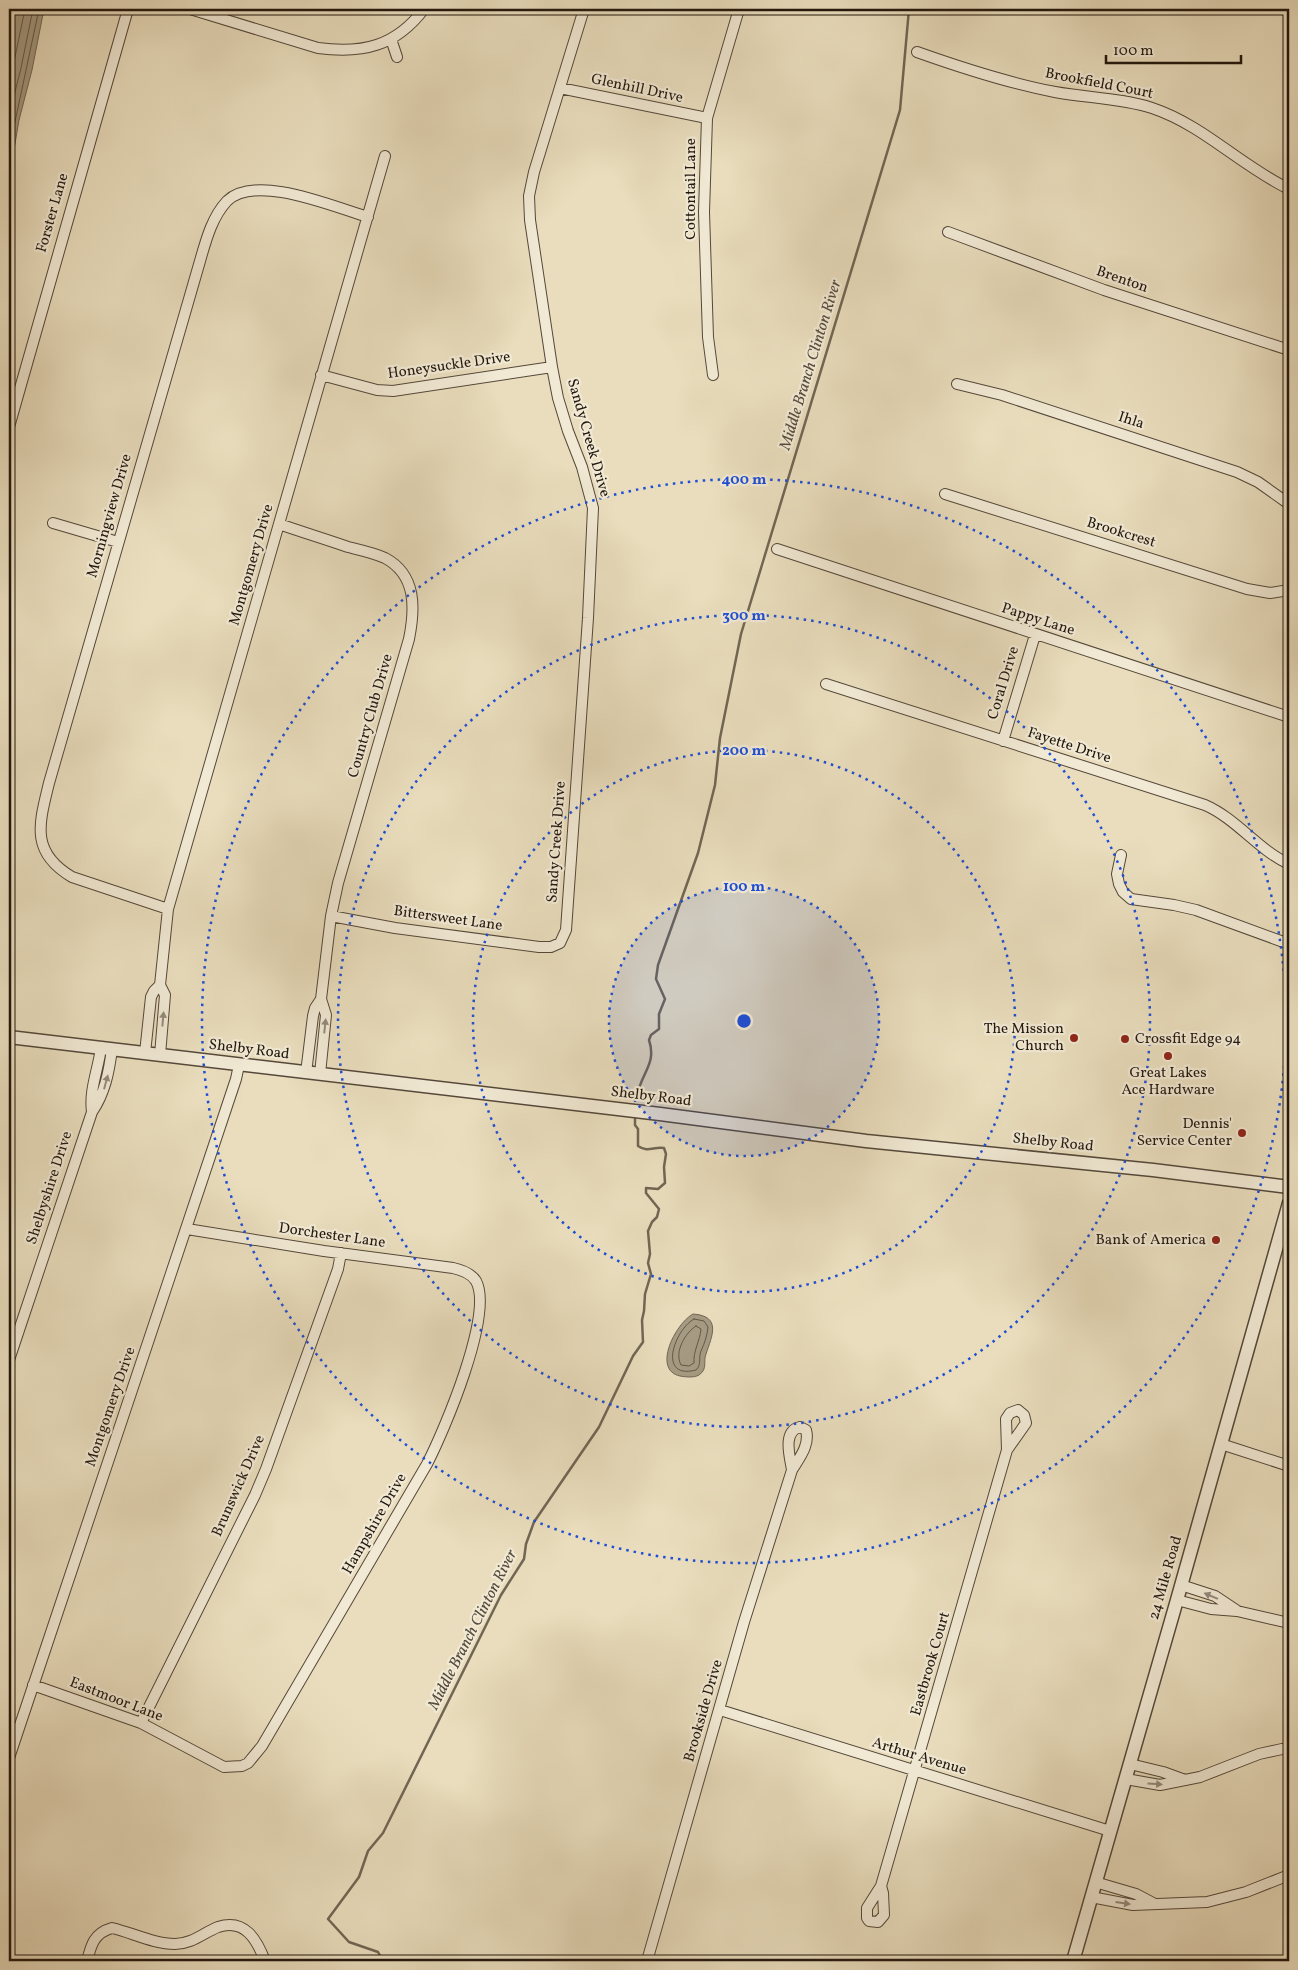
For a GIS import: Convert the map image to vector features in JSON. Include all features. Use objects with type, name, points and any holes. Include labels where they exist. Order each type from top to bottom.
[{"type":"street","name":"Forster Lane","points":[[9,427],[128,9]]},
{"type":"street","points":[[190,9],[318,48],[340,51],[381,44],[412,24],[424,9]]},
{"type":"street","name":"Sandy Creek Drive","points":[[560,943],[566,930],[567,919],[593,524],[590,492],[563,415],[552,367],[530,220],[529,196],[534,172],[584,9]]},
{"type":"street","name":"Cottontail Lane","points":[[713,375],[708,337],[704,212],[707,118],[739,9]]},
{"type":"street","points":[[391,39],[397,57]]},
{"type":"street","name":"Brookfield Court","points":[[917,52],[1008,81],[1056,92],[1120,100],[1154,109],[1184,121],[1245,164],[1289,189]]},
{"type":"street","name":"Glenhill Drive","points":[[560,88],[707,118]]},
{"type":"street","name":"Montgomery Drive","points":[[160,1055],[166,995],[160,985],[168,909],[384,156]]},
{"type":"street","name":"Morningview Drive","points":[[168,909],[72,877],[62,871],[48,858],[40,838],[42,810],[49,783],[118,542],[202,253],[214,221],[229,199],[246,190],[264,189],[295,195],[368,217]]},
{"type":"street","name":"Brenton","points":[[948,232],[1104,290],[1289,350]]},
{"type":"street","name":"Honeysuckle Drive","points":[[321,375],[377,390],[393,390],[552,367]]},
{"type":"street","name":"Ihla","points":[[957,384],[1002,395],[1237,472],[1258,482],[1289,504]]},
{"type":"street","name":"Brookcrest","points":[[945,494],[1247,589],[1270,593],[1289,590]]},
{"type":"street","points":[[53,523],[118,542]]},
{"type":"street","name":"Country Club Drive","points":[[279,524],[384,558],[393,564],[406,580],[411,590],[413,602],[409,640],[338,883],[331,916],[321,999],[326,1015],[320,1074]]},
{"type":"street","name":"Pappy Lane","points":[[777,549],[1289,717]]},
{"type":"street","name":"Coral Drive","points":[[1003,741],[1035,635]]},
{"type":"street","name":"Fayette Drive","points":[[826,684],[1205,805],[1224,814],[1265,851],[1289,864]]},
{"type":"street","points":[[1121,855],[1117,874],[1119,884],[1123,892],[1131,899],[1174,904],[1196,910],[1289,944]]},
{"type":"street","name":"Bittersweet Lane","points":[[331,916],[396,928],[539,947],[551,947],[560,943]]},
{"type":"street","name":"Montgomery Drive","points":[[145,1054],[152,997],[154,991],[160,985]]},
{"type":"street","name":"Country Club Drive","points":[[306,1073],[313,1016],[315,1008],[321,999]]},
{"type":"street","name":"Shelby Road","points":[[9,1037],[873,1141],[1153,1170],[1289,1187]]},
{"type":"street","name":"Shelbyshire Drive","points":[[9,1360],[92,1112],[90,1098],[98,1065],[106,1049]]},
{"type":"street","name":"Montgomery Drive","points":[[9,1758],[187,1229],[236,1079],[238,1065]]},
{"type":"street","name":"24 Mile Road","points":[[1073,1961],[1182,1586],[1289,1203]]},
{"type":"street","name":"Dorchester Lane","points":[[187,1229],[453,1268],[471,1276]]},
{"type":"street","name":"Brunswick Drive","points":[[141,1723],[258,1486],[281,1430],[335,1278],[341,1253]]},
{"type":"street","name":"Hampshire Drive","points":[[242,1766],[255,1757],[262,1746],[438,1443],[460,1387],[477,1325],[480,1305],[479,1291],[476,1282],[471,1276]]},
{"type":"street","points":[[1221,1444],[1289,1466]]},
{"type":"street","name":"Eastbrook Court","points":[[882,1886],[1007,1450]]},
{"type":"street","name":"Brookside Drive","points":[[647,1961],[744,1622],[792,1470]]},
{"type":"street","points":[[1182,1586],[1215,1596],[1237,1611]]},
{"type":"street","points":[[1177,1600],[1211,1610],[1237,1611],[1289,1623]]},
{"type":"street","name":"Eastmoor Lane","points":[[33,1685],[141,1723],[224,1767],[242,1766]]},
{"type":"street","name":"Arthur Avenue","points":[[720,1710],[1110,1831]]},
{"type":"street","points":[[1126,1779],[1160,1786],[1200,1777],[1259,1754],[1276,1750],[1289,1750]]},
{"type":"street","points":[[1130,1764],[1186,1780]]},
{"type":"street","points":[[1092,1897],[1133,1905],[1154,1903],[1190,1904],[1230,1897],[1289,1875]]},
{"type":"street","points":[[1096,1882],[1136,1894],[1154,1903]]},
{"type":"street","points":[[87,1961],[97,1935],[112,1928],[159,1943],[183,1944],[218,1928],[227,1926],[240,1927],[254,1937],[265,1961]]},
{"type":"water","points":[[9,9],[44,9],[32,70],[19,120],[9,179]]},
{"type":"water","points":[[693,1314],[708,1319],[711,1323],[713,1328],[711,1340],[702,1373],[695,1377],[680,1376],[672,1372],[668,1365],[669,1346],[679,1327]]},
{"type":"waterway","name":"Middle Branch Clinton River","points":[[637,1096],[650,1062],[651,1048],[649,1040],[651,1035],[659,1029],[659,1014],[665,999],[656,979],[658,965],[698,853],[715,785],[720,738],[741,634],[900,110],[909,9]]},
{"type":"waterway","name":"Middle Branch Clinton River","points":[[383,1961],[378,1952],[349,1942],[328,1919],[359,1877],[368,1851],[383,1833],[501,1595],[524,1559],[526,1544],[534,1522],[599,1427],[633,1356],[643,1342],[642,1320],[645,1294],[651,1274],[648,1263],[650,1254],[648,1231],[652,1222],[657,1217],[659,1209],[646,1193],[646,1188],[658,1189],[665,1183],[664,1167],[666,1154],[664,1148],[645,1149],[638,1146],[638,1129],[635,1125],[635,1119]]},
{"type":"place","name":"The Mission Church","points":[[1074,1038]]},
{"type":"place","name":"Crossfit Edge 94","points":[[1125,1039]]},
{"type":"place","name":"Great Lakes Ace Hardware","points":[[1168,1056]]},
{"type":"place","name":"Dennis' Service Center","points":[[1242,1133]]},
{"type":"place","name":"Bank of America","points":[[1216,1240]]}]
